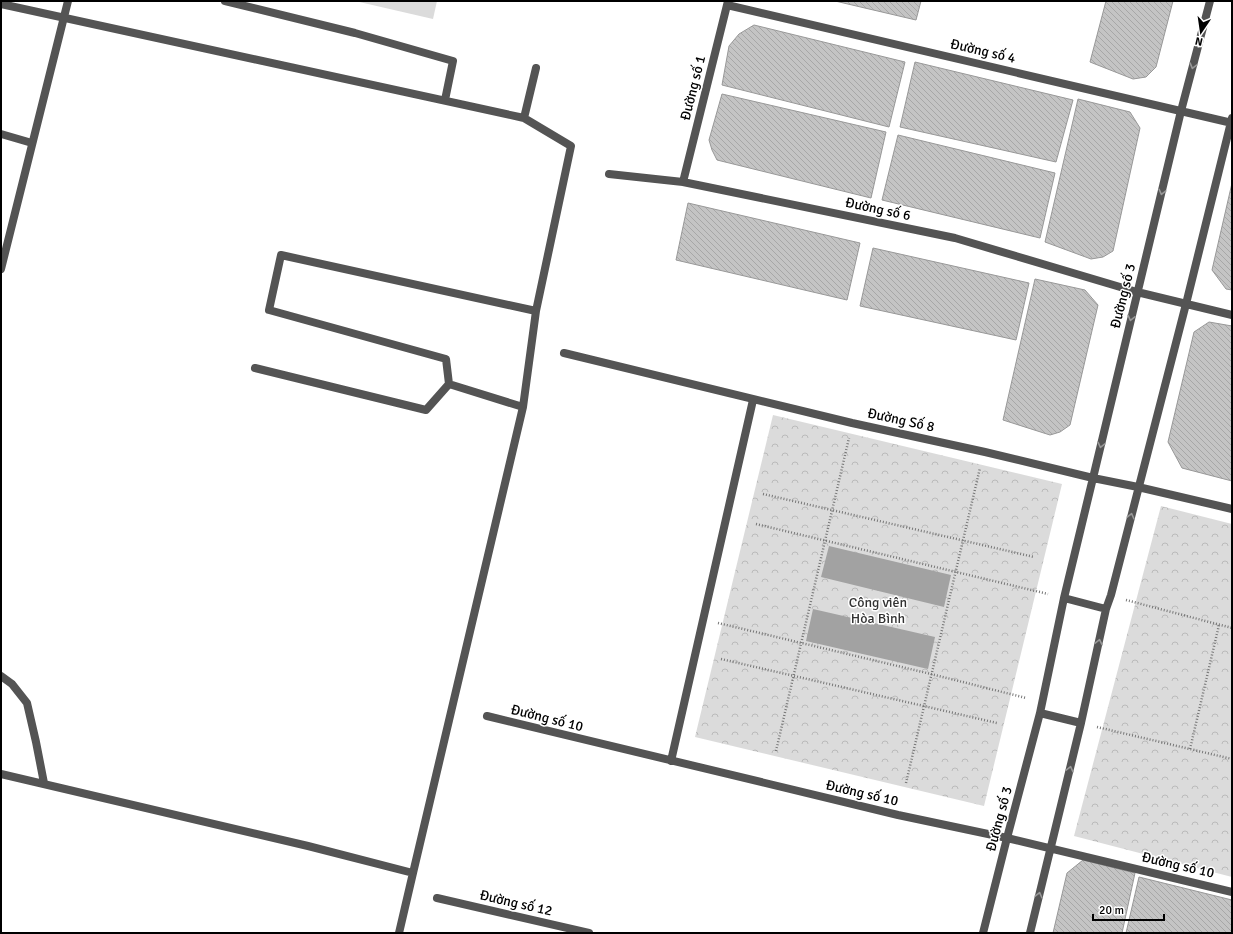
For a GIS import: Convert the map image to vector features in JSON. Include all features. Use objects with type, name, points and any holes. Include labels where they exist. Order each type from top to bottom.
[{"type":"street","points":[[1,269],[68,1]]},
{"type":"street","points":[[225,1],[355,33],[453,61],[445,100]]},
{"type":"street","name":"Đường số 3","points":[[983,933],[1040,713],[1064,598],[1137,292],[1210,1]]},
{"type":"street","name":"Đường số 4","points":[[728,3],[1182,111],[1232,121]]},
{"type":"street","name":"Đường số 1","points":[[683,182],[728,3]]},
{"type":"street","points":[[1,4],[524,118],[571,146],[536,312],[523,407],[399,933]]},
{"type":"street","points":[[524,118],[536,68]]},
{"type":"street","points":[[1030,933],[1081,724],[1106,609],[1111,595],[1232,121]]},
{"type":"street","points":[[1,134],[32,143]]},
{"type":"street","name":"Đường số 6","points":[[609,174],[683,182],[955,238],[1137,292]]},
{"type":"street","points":[[255,368],[426,410],[449,384],[446,359],[269,310],[281,255],[536,312]]},
{"type":"street","points":[[1137,292],[1232,315]]},
{"type":"street","name":"Đường Số 8","points":[[564,353],[753,400],[1232,509]]},
{"type":"street","points":[[449,384],[523,407]]},
{"type":"street","points":[[671,761],[753,400]]},
{"type":"street","points":[[1064,598],[1106,609]]},
{"type":"street","points":[[1,676],[12,684],[27,702],[44,783]]},
{"type":"street","points":[[1040,713],[1081,724]]},
{"type":"street","name":"Đường số 10","points":[[486,716],[898,815],[1051,848],[1232,892]]},
{"type":"street","points":[[1,774],[300,844],[413,873]]},
{"type":"street","name":"Đường số 12","points":[[437,898],[589,933]]},
{"type":"path","points":[[776,751],[849,436]]},
{"type":"path","points":[[906,783],[980,467]]},
{"type":"path","points":[[763,494],[1034,557]]},
{"type":"path","points":[[756,524],[1064,598]]},
{"type":"path","points":[[1111,595],[1232,628]]},
{"type":"path","points":[[703,619],[1042,702]]},
{"type":"path","points":[[1190,749],[1219,624]]},
{"type":"path","points":[[721,658],[997,723]]},
{"type":"path","points":[[1081,724],[1232,759]]},
{"type":"green space","points":[[355,1],[437,1],[433,19]]},
{"type":"green space","name":"Công viên Hòa Bình","points":[[773,415],[1062,484],[984,806],[695,737]]},
{"type":"green space","points":[[1161,506],[1232,524],[1232,877],[1074,836]]},
{"type":"shaded area","points":[[829,546],[951,575],[944,607],[821,577]]},
{"type":"shaded area","points":[[813,609],[935,637],[928,669],[806,641]]},
{"type":"building","points":[[835,1],[921,1],[916,20]]},
{"type":"building","points":[[1106,1],[1173,1],[1156,67],[1146,77],[1133,79],[1090,62]]},
{"type":"building","points":[[754,25],[905,62],[889,127],[722,85],[729,46],[739,34]]},
{"type":"building","points":[[915,62],[1073,100],[1056,162],[900,127]]},
{"type":"building","points":[[722,94],[886,132],[871,198],[717,160],[709,140]]},
{"type":"building","points":[[1078,99],[1130,112],[1140,128],[1113,251],[1103,257],[1091,259],[1045,242]]},
{"type":"building","points":[[898,135],[1055,173],[1040,238],[882,200]]},
{"type":"building","points":[[1232,183],[1232,290],[1226,289],[1212,270]]},
{"type":"building","points":[[688,203],[860,243],[847,300],[676,260]]},
{"type":"building","points":[[873,248],[1029,283],[1016,340],[860,306]]},
{"type":"building","points":[[1035,279],[1085,290],[1098,305],[1070,425],[1060,432],[1050,435],[1003,420]]},
{"type":"building","points":[[1209,322],[1232,326],[1232,481],[1182,468],[1168,442],[1194,332]]},
{"type":"building","points":[[1083,860],[1135,873],[1122,933],[1053,933],[1067,873]]},
{"type":"building","points":[[1139,877],[1232,900],[1232,933],[1126,933]]}]
